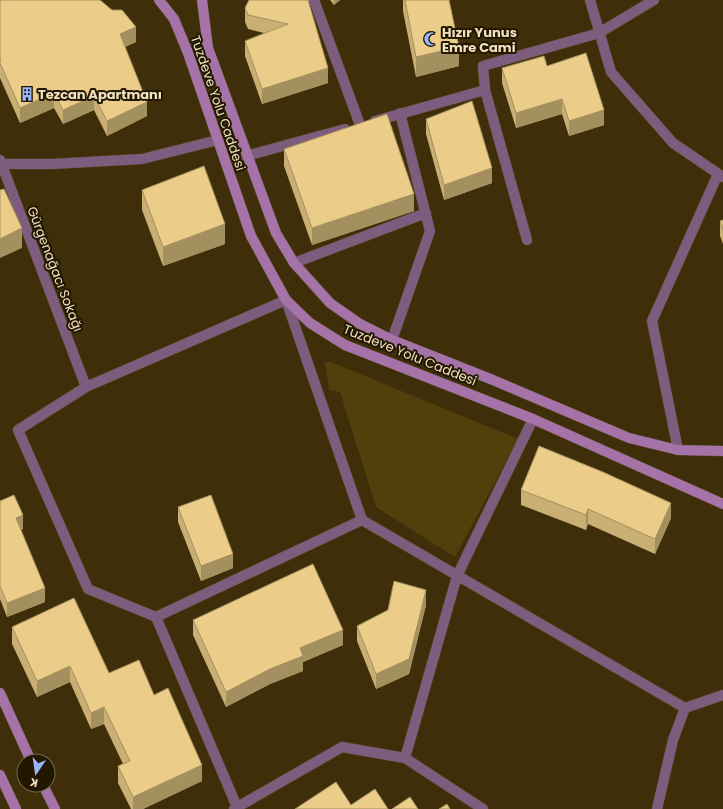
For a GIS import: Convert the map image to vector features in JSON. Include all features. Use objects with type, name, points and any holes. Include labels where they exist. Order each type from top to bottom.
[{"type":"main road","name":"Tuzdeve Yolu Caddesi","points":[[159,0],[174,19],[188,53],[251,236],[286,300],[310,323],[345,345],[533,419],[723,504]]},
{"type":"main road","name":"Tuzdeve Yolu Caddesi","points":[[202,0],[208,48],[246,156],[276,233],[294,263],[330,303],[360,324],[392,340],[494,380],[629,438],[678,450],[723,451]]},
{"type":"main road","points":[[0,693],[27,753]]},
{"type":"main road","points":[[0,775],[16,809]]},
{"type":"main road","points":[[46,793],[55,809]]},
{"type":"street","points":[[314,0],[360,125]]},
{"type":"street","points":[[590,0],[611,72],[673,143],[720,175],[652,321],[678,450]]},
{"type":"street","points":[[527,240],[485,90],[483,66],[600,33],[654,0]]},
{"type":"street","points":[[246,156],[485,90]]},
{"type":"street","points":[[392,340],[430,231],[400,113]]},
{"type":"street","points":[[1,162],[52,164],[142,158],[218,140]]},
{"type":"street","name":"Gürgenağacı Sokağı","points":[[1,162],[86,387]]},
{"type":"street","points":[[294,263],[426,213]]},
{"type":"street","points":[[483,809],[405,758],[342,747],[235,808],[156,618],[88,589],[18,430],[86,387],[286,300],[362,520],[686,708]]},
{"type":"street","points":[[405,758],[458,576],[533,419]]},
{"type":"street","points":[[156,618],[362,520]]},
{"type":"street","points":[[657,809],[673,740],[686,708],[723,695]]},
{"type":"shaded area","points":[[325,362],[331,362],[518,439],[455,557],[376,507],[340,392],[329,390]]},
{"type":"building","points":[[0,0],[100,0],[112,10],[122,10],[136,27],[120,34],[147,102],[107,121],[94,96],[63,110],[54,93],[20,108],[0,63]]},
{"type":"building","points":[[249,0],[308,0],[328,68],[262,89],[245,41],[288,24],[248,15],[245,8]]},
{"type":"building","name":"Hızır Yunus Emre Cami","points":[[405,0],[449,0],[459,47],[416,57]]},
{"type":"building","points":[[586,53],[604,110],[569,121],[562,99],[516,113],[502,68],[544,56],[547,66]]},
{"type":"building","points":[[472,101],[492,168],[444,185],[426,119]]},
{"type":"building","points":[[387,114],[414,194],[312,228],[284,149]]},
{"type":"building","points":[[204,166],[225,224],[163,247],[142,190]]},
{"type":"building","points":[[4,189],[22,228],[0,239],[0,190]]},
{"type":"building","points":[[723,220],[723,230],[720,221]]},
{"type":"building","points":[[539,446],[603,472],[671,503],[655,539],[588,509],[586,515],[521,490]]},
{"type":"building","points":[[14,495],[23,515],[16,518],[45,588],[7,603],[0,586],[0,501]]},
{"type":"building","points":[[211,495],[233,554],[201,566],[178,507]]},
{"type":"building","points":[[313,564],[343,630],[300,648],[303,656],[270,669],[226,692],[193,620]]},
{"type":"building","points":[[394,581],[426,590],[409,659],[376,674],[357,626],[388,610]]},
{"type":"building","points":[[74,598],[109,673],[139,660],[154,695],[168,688],[202,765],[133,797],[118,766],[130,761],[104,707],[91,713],[70,666],[37,681],[12,627]]},
{"type":"building","points":[[336,782],[351,805],[375,789],[388,809],[295,809]]},
{"type":"building","points":[[410,797],[418,809],[392,809]]},
{"type":"building","points":[[447,804],[450,809],[439,809]]},
{"type":"place","name":"Hızır Yunus Emre Cami","points":[[431,39]]},
{"type":"place","name":"Tezcan Apartmanı","points":[[27,94]]}]
